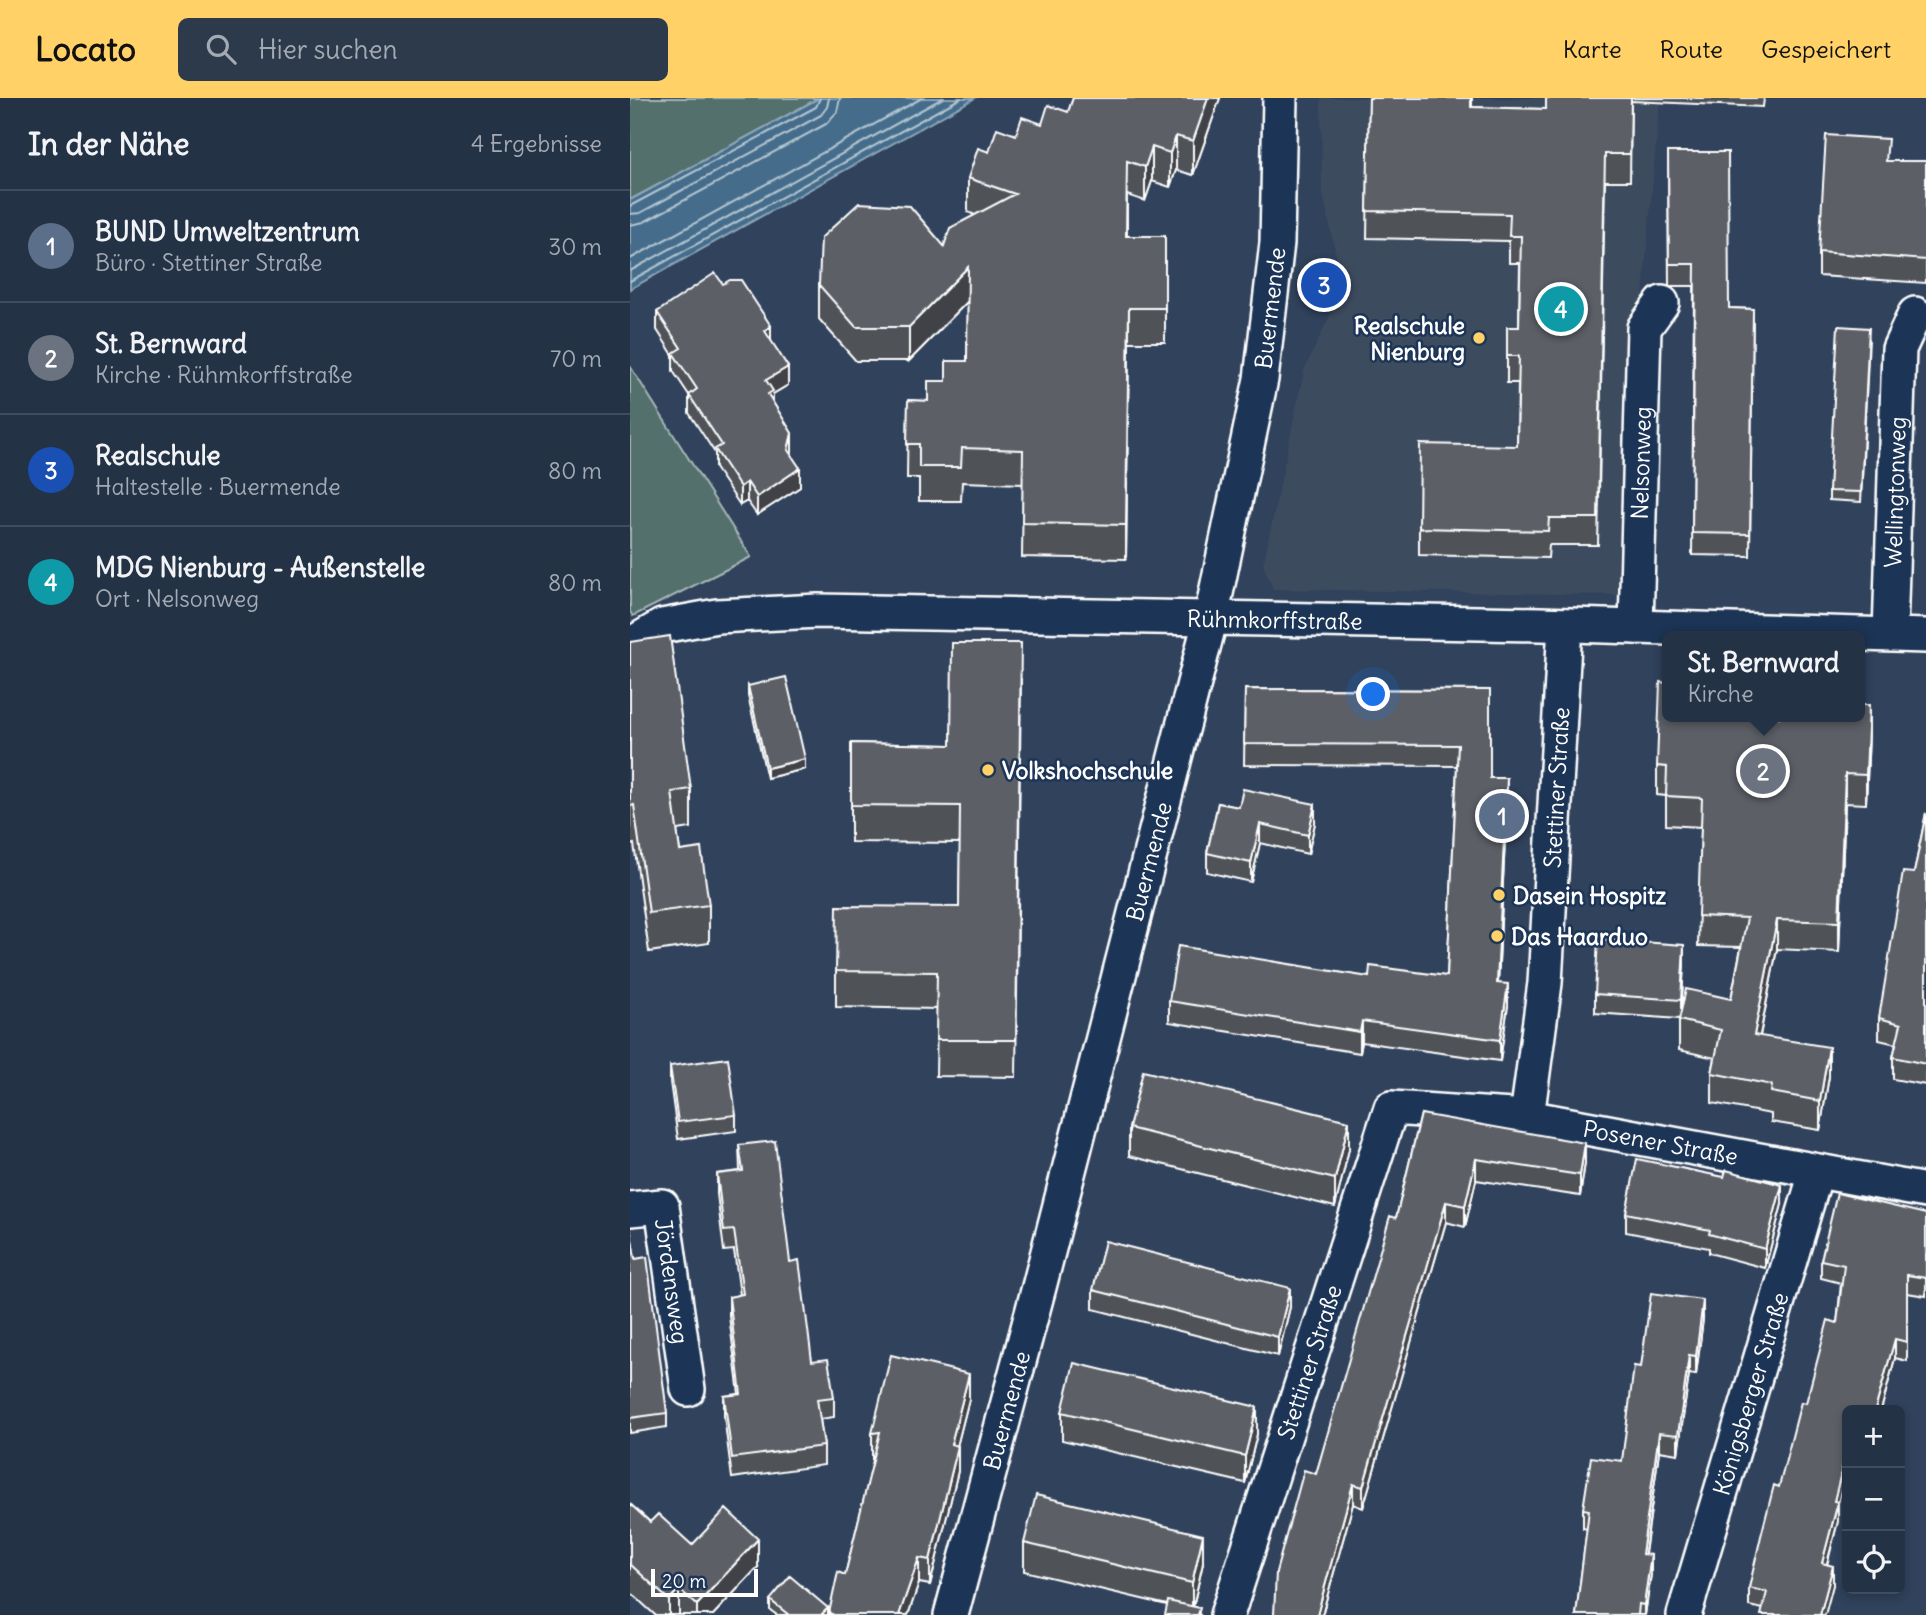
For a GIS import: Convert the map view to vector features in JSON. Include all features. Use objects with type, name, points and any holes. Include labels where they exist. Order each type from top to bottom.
[{"type":"street","name":"Buermende","points":[[951,1615],[1042,1275],[1211,617],[1261,379],[1277,243],[1280,98]]},
{"type":"street","name":"Nelsonweg","points":[[1636,627],[1644,328],[1662,303]]},
{"type":"street","name":"Wellingtonweg","points":[[1890,634],[1899,349],[1915,314]]},
{"type":"street","name":"Rühmkorffstraße","points":[[630,645],[662,626],[717,615],[828,611],[1781,631]]},
{"type":"street","name":"Stettiner Straße","points":[[1527,1117],[1545,983],[1564,625]]},
{"type":"street","name":"Rühmkorffstraße","points":[[1865,633],[1926,636]]},
{"type":"street","name":"Stettiner Straße","points":[[1227,1615],[1391,1108]]},
{"type":"street","name":"Posener Straße","points":[[1391,1108],[1527,1117],[1816,1173],[1926,1191]]},
{"type":"street","name":"Königsberger Straße","points":[[1684,1615],[1816,1173]]},
{"type":"street","name":"Jördensweg","points":[[630,1209],[662,1206],[688,1389]]},
{"type":"shaded area","name":"Realschule Nienburg","points":[[1321,98],[1660,98],[1617,595],[1273,589],[1263,565],[1304,370],[1334,307],[1339,269],[1322,190]]},
{"type":"green space","points":[[630,98],[819,98],[630,200]]},
{"type":"green space","points":[[630,366],[751,557],[633,616],[630,612]]},
{"type":"water","points":[[819,98],[975,98],[630,289],[630,200]]},
{"type":"building","points":[[1073,98],[1208,98],[1193,141],[1176,136],[1170,153],[1152,147],[1145,167],[1127,161],[1126,236],[1165,236],[1165,308],[1129,308],[1126,525],[1022,523],[1023,450],[962,448],[961,467],[919,467],[919,444],[907,444],[908,400],[928,401],[928,381],[946,381],[946,361],[967,361],[968,267],[909,327],[856,327],[819,285],[821,238],[859,203],[910,206],[944,246],[950,228],[1015,194],[968,178],[978,148],[989,152],[997,128],[1016,135],[1022,117],[1042,124],[1048,105],[1068,112]]},
{"type":"building","points":[[1369,98],[1471,98],[1471,107],[1546,109],[1546,98],[1631,98],[1630,154],[1605,154],[1598,518],[1549,518],[1548,531],[1419,528],[1420,444],[1517,446],[1519,356],[1507,356],[1507,327],[1519,327],[1521,236],[1509,236],[1510,214],[1367,211]]},
{"type":"building","points":[[1826,135],[1888,139],[1886,161],[1926,161],[1926,260],[1819,252]]},
{"type":"building","points":[[1668,152],[1728,152],[1729,308],[1753,309],[1750,534],[1692,533],[1695,264],[1669,264]]},
{"type":"building","points":[[715,273],[723,284],[730,280],[741,280],[771,326],[765,331],[788,367],[766,380],[773,391],[768,394],[792,433],[788,450],[800,468],[757,497],[747,482],[740,487],[715,449],[722,445],[689,395],[697,389],[673,353],[681,348],[657,312]]},
{"type":"building","points":[[1838,326],[1869,328],[1861,492],[1829,491]]},
{"type":"building","points":[[670,636],[691,789],[672,792],[680,851],[701,848],[709,905],[649,913],[634,805],[630,806],[630,642]]},
{"type":"building","points":[[952,643],[1021,643],[1016,1040],[936,1040],[937,972],[836,971],[837,906],[959,907],[960,806],[851,805],[851,743],[951,745]]},
{"type":"building","points":[[786,677],[805,759],[767,768],[748,686]]},
{"type":"building","points":[[1660,682],[1662,722],[1865,722],[1865,705],[1869,705],[1866,775],[1845,774],[1839,922],[1777,920],[1754,1035],[1829,1047],[1820,1101],[1771,1092],[1772,1085],[1712,1073],[1721,1030],[1679,1020],[1686,989],[1731,999],[1747,918],[1698,916],[1702,798],[1666,796],[1667,767],[1657,766]]},
{"type":"building","points":[[1245,689],[1490,690],[1490,778],[1507,778],[1497,983],[1508,984],[1500,1040],[1362,1021],[1360,1032],[1169,1001],[1178,946],[1369,977],[1370,966],[1447,976],[1458,745],[1244,744]]},
{"type":"building","points":[[1243,789],[1315,804],[1308,835],[1260,824],[1251,863],[1207,853],[1218,803],[1239,807]]},
{"type":"building","points":[[1926,813],[1926,1064],[1893,1057],[1901,1024],[1879,1018],[1903,872],[1914,873]]},
{"type":"building","points":[[1598,939],[1684,945],[1681,1000],[1595,994]]},
{"type":"building","points":[[728,1058],[736,1115],[678,1122],[670,1066]]},
{"type":"building","points":[[1143,1071],[1349,1121],[1335,1179],[1129,1128]]},
{"type":"building","points":[[1421,1114],[1585,1143],[1580,1175],[1476,1159],[1465,1206],[1446,1202],[1363,1487],[1353,1484],[1317,1615],[1274,1615],[1276,1572],[1304,1470],[1316,1474],[1390,1216],[1396,1218]]},
{"type":"building","points":[[775,1141],[790,1262],[799,1260],[812,1361],[828,1359],[834,1397],[817,1399],[824,1446],[732,1458],[724,1396],[741,1394],[729,1297],[743,1294],[734,1230],[724,1231],[717,1174],[743,1171],[739,1145]]},
{"type":"building","points":[[1637,1159],[1724,1177],[1726,1170],[1782,1185],[1765,1249],[1709,1234],[1710,1230],[1626,1213]]},
{"type":"building","points":[[1837,1193],[1926,1214],[1926,1278],[1907,1275],[1907,1342],[1895,1339],[1876,1405],[1842,1405],[1842,1468],[1834,1501],[1838,1502],[1822,1563],[1833,1566],[1820,1615],[1761,1615],[1767,1592],[1749,1588],[1774,1485],[1779,1487],[1801,1402],[1806,1403],[1828,1320],[1837,1323],[1844,1265],[1821,1260]]},
{"type":"building","points":[[630,1227],[635,1259],[647,1257],[667,1413],[630,1418]]},
{"type":"building","points":[[1105,1241],[1290,1288],[1278,1337],[1093,1290]]},
{"type":"building","points":[[1651,1293],[1703,1300],[1696,1356],[1689,1355],[1678,1435],[1659,1433],[1642,1554],[1651,1555],[1644,1605],[1639,1604],[1638,1615],[1576,1615],[1589,1510],[1583,1509],[1591,1457],[1622,1461],[1634,1366],[1641,1367]]},
{"type":"building","points":[[891,1355],[969,1374],[951,1444],[958,1446],[930,1560],[919,1558],[899,1615],[834,1615],[829,1613],[838,1572],[845,1575],[880,1432],[872,1433]]},
{"type":"building","points":[[1074,1363],[1257,1407],[1245,1456],[1062,1412]]},
{"type":"building","points":[[1036,1495],[1203,1535],[1192,1583],[1024,1543]]},
{"type":"building","points":[[630,1504],[650,1522],[658,1514],[692,1545],[726,1509],[758,1539],[697,1605],[679,1589],[669,1600],[630,1564]]},
{"type":"building","points":[[790,1576],[828,1608],[821,1615],[789,1615],[770,1600]]},
{"type":"building","points":[[1168,1601],[1200,1608],[1198,1615],[1165,1615]]},
{"type":"place","name":"Realschule","points":[[1324,285]]},
{"type":"place","name":"MDG Nienburg - Außenstelle","points":[[1561,309]]},
{"type":"place","name":"Realschule Nienburg","points":[[1479,338]]},
{"type":"place","name":"Volkshochschule","points":[[988,770]]},
{"type":"place","name":"St. Bernward","points":[[1763,771]]},
{"type":"place","name":"BUND Umweltzentrum","points":[[1502,816]]},
{"type":"place","name":"Dasein Hospitz","points":[[1499,895]]},
{"type":"place","name":"Das Haarduo","points":[[1497,936]]}]
